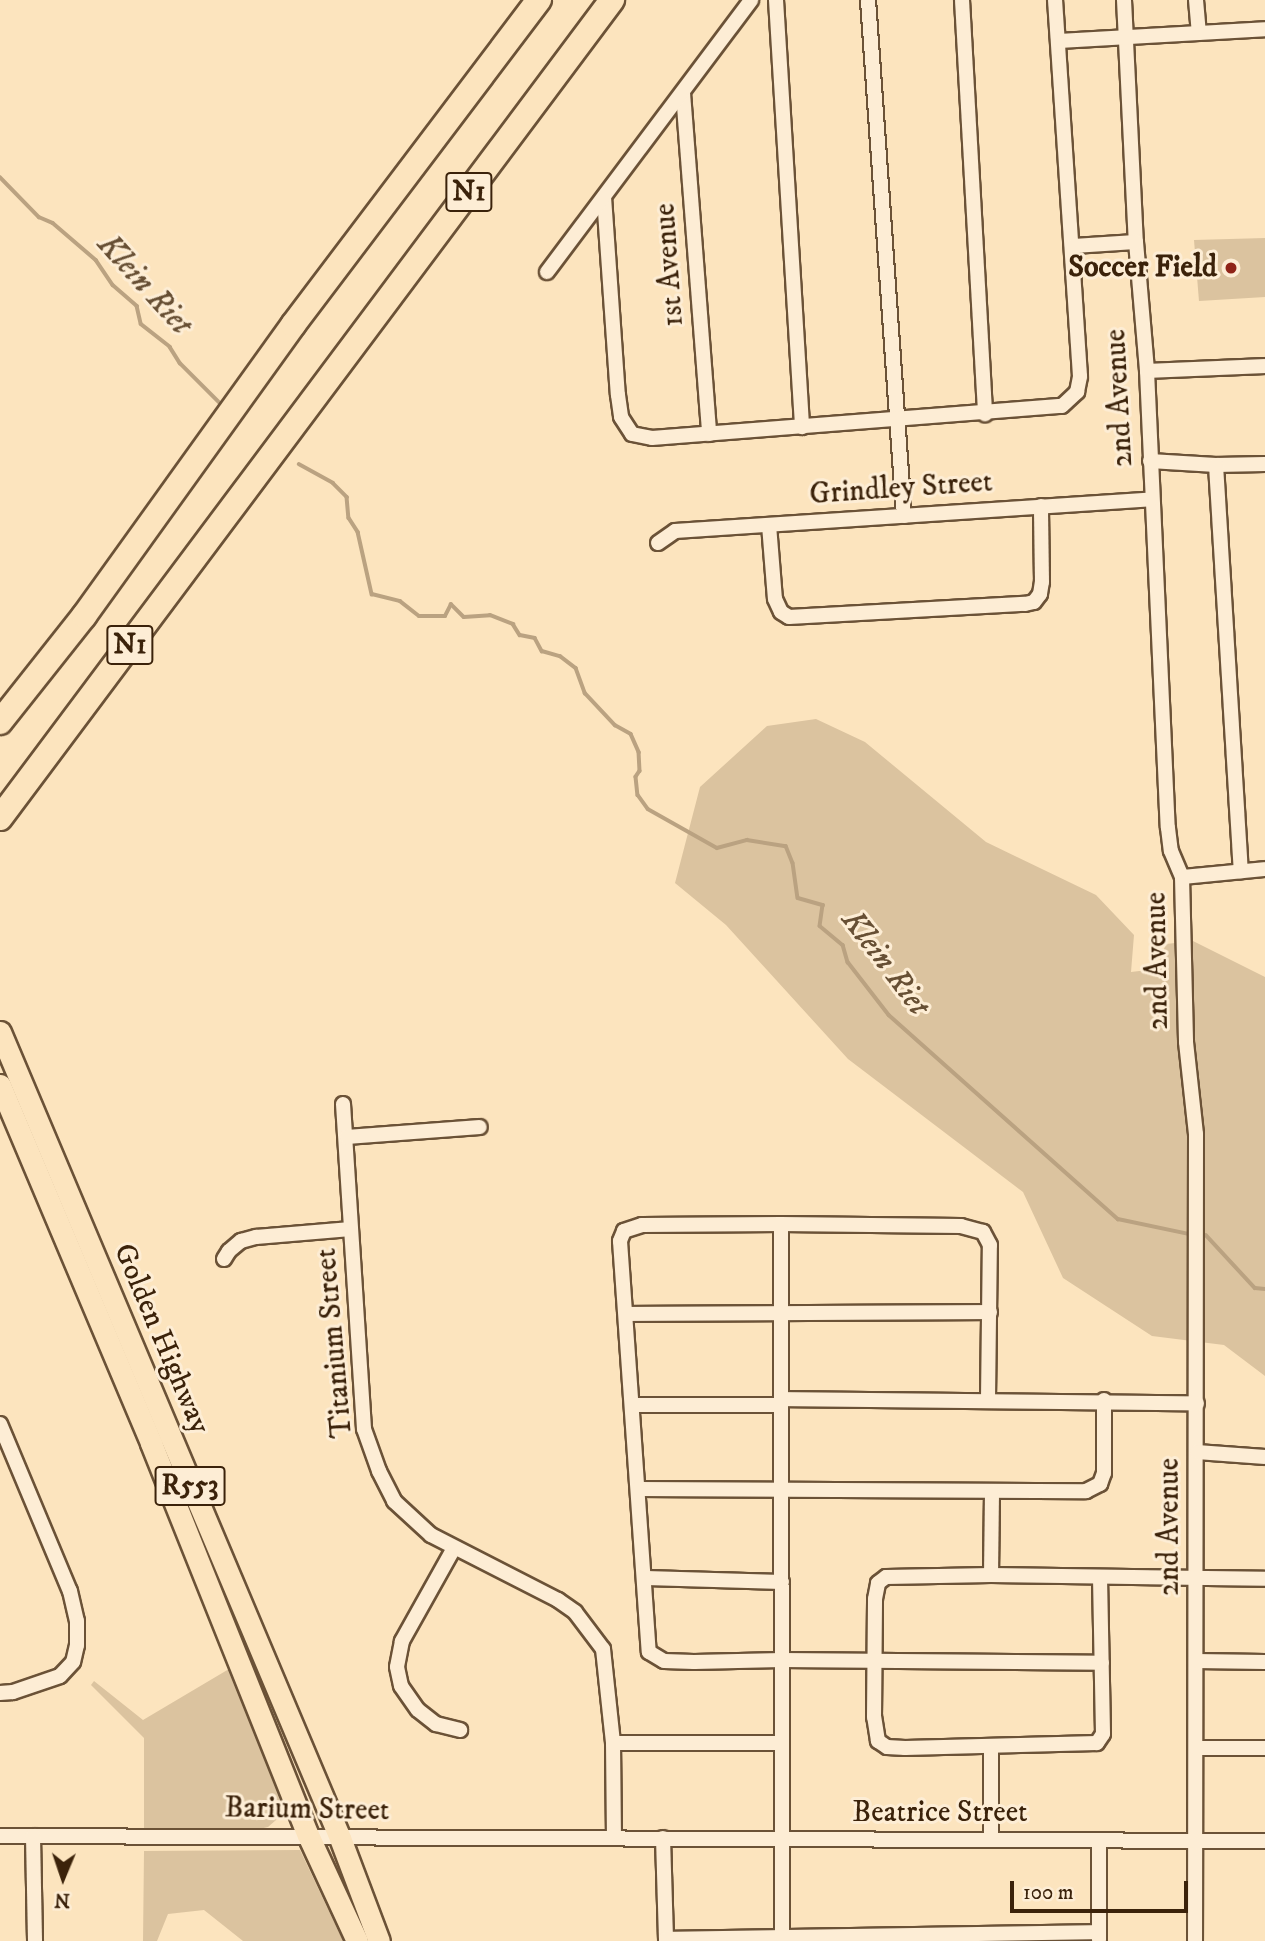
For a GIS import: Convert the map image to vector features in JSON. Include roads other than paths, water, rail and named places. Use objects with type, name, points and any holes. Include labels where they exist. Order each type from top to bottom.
[{"type":"highway","name":"N1","points":[[0,722],[83,616],[293,325],[538,0]]},
{"type":"highway","name":"N1","points":[[0,818],[612,0]]},
{"type":"main road","name":"Golden Highway","points":[[0,1032],[340,1838],[379,1941]]},
{"type":"main road","name":"Golden Highway","points":[[0,1085],[151,1443],[308,1835],[357,1941]]},
{"type":"street","points":[[547,272],[751,0]]},
{"type":"street","points":[[776,0],[802,427]]},
{"type":"street","points":[[868,0],[904,516]]},
{"type":"street","points":[[962,0],[985,414]]},
{"type":"street","points":[[604,197],[621,417],[626,428],[639,437],[985,414],[1062,406],[1077,392],[1080,376],[1055,0]]},
{"type":"street","name":"2nd Avenue","points":[[1124,0],[1129,37],[1136,242],[1147,371],[1168,828],[1171,851],[1182,877],[1186,1042],[1196,1134],[1195,1941]]},
{"type":"street","points":[[1196,0],[1199,33]]},
{"type":"street","points":[[1059,41],[1265,29]]},
{"type":"street","name":"1st Avenue","points":[[683,93],[709,434]]},
{"type":"street","points":[[1073,246],[1136,242]]},
{"type":"street","points":[[1147,371],[1265,366]]},
{"type":"street","points":[[1150,461],[1216,465],[1265,464]]},
{"type":"street","points":[[1216,465],[1241,871]]},
{"type":"street","name":"Grindley Street","points":[[658,543],[675,531],[1152,499]]},
{"type":"street","points":[[769,525],[775,599],[780,612],[798,617],[1034,602],[1041,594],[1042,582],[1041,506]]},
{"type":"street","points":[[1182,877],[1265,869]]},
{"type":"street","name":"Titanium Street","points":[[343,1104],[364,1429],[379,1471],[394,1501],[431,1535],[558,1600],[575,1612],[590,1628],[603,1649],[613,1743],[614,1838]]},
{"type":"street","points":[[347,1137],[480,1127]]},
{"type":"street","points":[[781,1224],[782,1938]]},
{"type":"street","points":[[988,1399],[990,1245],[983,1232],[974,1228],[781,1224],[629,1227],[620,1241],[646,1578],[647,1646],[653,1657],[664,1661],[683,1662],[782,1660],[1102,1663]]},
{"type":"street","points":[[224,1259],[241,1241],[256,1237],[351,1229]]},
{"type":"street","points":[[627,1314],[990,1312]]},
{"type":"street","points":[[634,1405],[988,1399],[1197,1403]]},
{"type":"street","points":[[638,1489],[781,1492],[1086,1491],[1100,1485],[1105,1460],[1104,1400]]},
{"type":"street","points":[[0,1424],[70,1591],[77,1621],[77,1645],[73,1662],[60,1676],[0,1693]]},
{"type":"street","points":[[1196,1452],[1265,1457]]},
{"type":"street","points":[[991,1575],[992,1492]]},
{"type":"street","points":[[454,1548],[402,1641],[397,1667],[401,1686],[418,1710],[436,1724],[460,1730]]},
{"type":"street","points":[[1100,1577],[1103,1734],[1097,1743],[992,1747],[883,1745],[874,1732],[875,1599],[881,1580],[893,1576],[991,1575],[1265,1578]]},
{"type":"street","points":[[646,1578],[782,1581]]},
{"type":"street","points":[[1196,1661],[1265,1662]]},
{"type":"street","points":[[613,1743],[782,1743]]},
{"type":"street","points":[[991,1839],[992,1747]]},
{"type":"street","points":[[1196,1748],[1265,1748]]},
{"type":"street","name":"Barium Street","points":[[0,1836],[614,1838]]},
{"type":"street","points":[[33,1836],[35,1941]]},
{"type":"street","name":"Beatrice Street","points":[[614,1838],[1265,1841]]},
{"type":"street","points":[[663,1838],[666,1940],[1099,1936],[1099,1840]]},
{"type":"waterway","name":"Klein Riet","points":[[0,177],[39,217],[53,223],[96,260],[113,285],[137,306],[141,324],[170,347],[180,363],[219,402]]},
{"type":"waterway","name":"Klein Riet","points":[[299,464],[333,483],[347,497],[349,518],[358,532],[372,594],[400,601],[419,616],[445,616],[451,604],[464,617],[490,615],[513,624],[520,635],[535,638],[542,651],[560,656],[576,668],[585,693],[615,725],[631,734],[639,752],[640,771],[636,777],[638,795],[648,809],[717,848],[747,840],[786,846],[793,863],[798,898],[823,905],[820,926],[843,945],[848,962],[889,1015],[1118,1219],[1189,1234]]},
{"type":"waterway","name":"Klein Riet","points":[[1206,1235],[1255,1288],[1265,1289]]},
{"type":"place","name":"Soccer Field","points":[[1231,268]]}]
